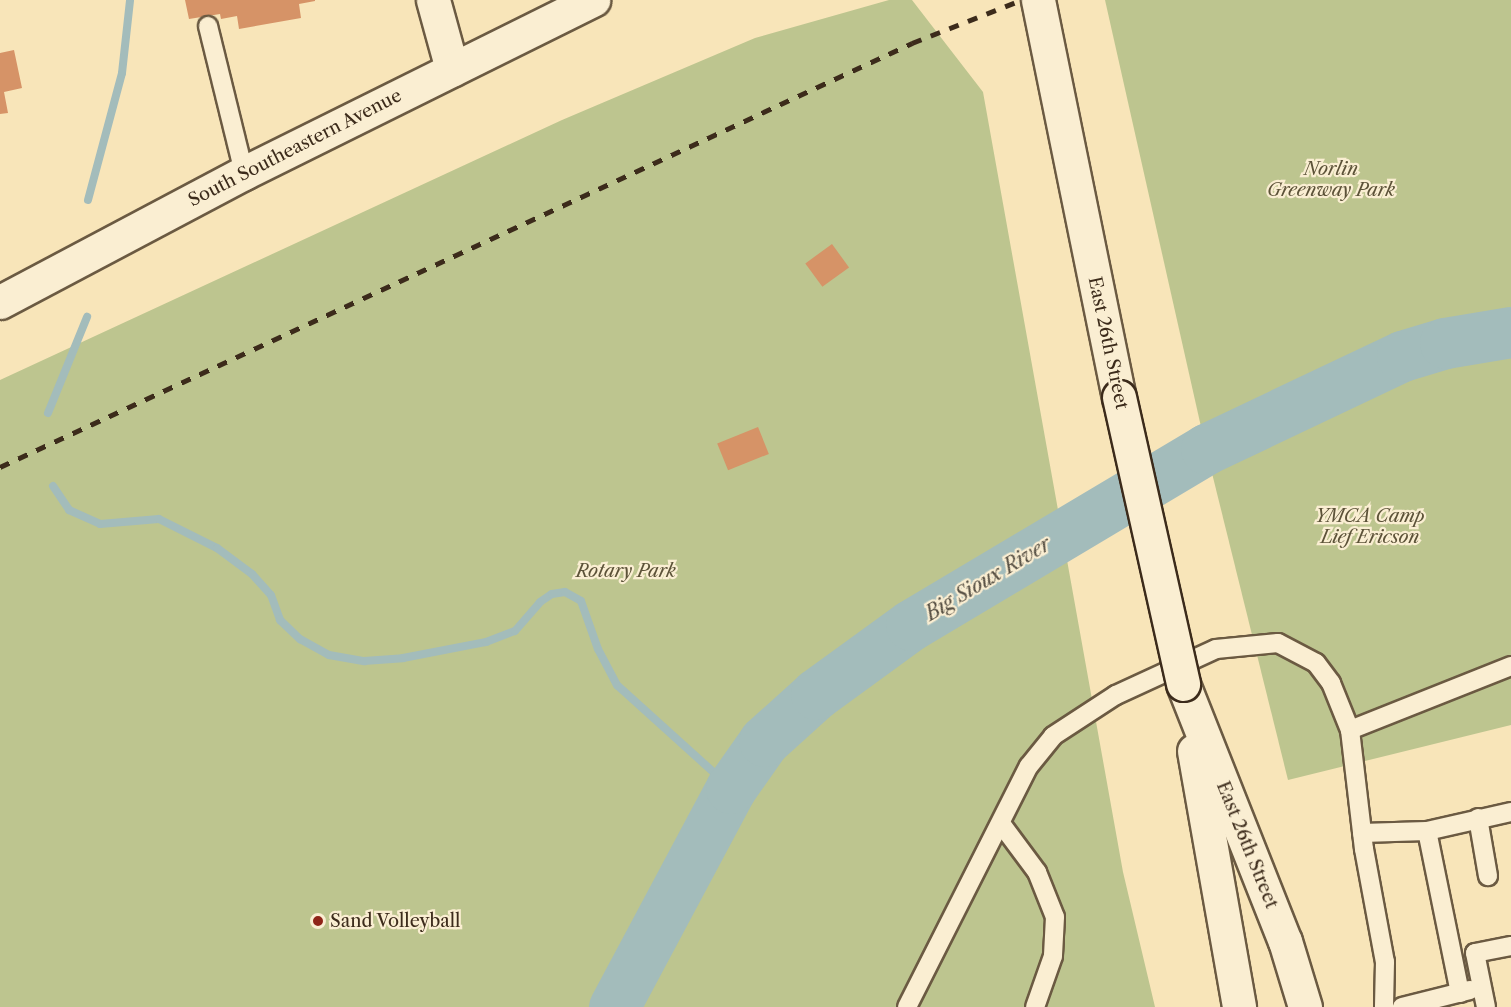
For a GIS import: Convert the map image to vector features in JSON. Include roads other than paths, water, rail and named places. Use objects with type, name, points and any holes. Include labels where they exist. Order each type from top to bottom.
[{"type":"main road","points":[[433,0],[452,69]]},
{"type":"main road","name":"South Southeastern Avenue","points":[[3,296],[244,172],[592,0]]},
{"type":"main road","name":"East 26th Street","points":[[1038,0],[1088,253],[1183,684],[1239,1007]]},
{"type":"main road","points":[[1061,0],[1088,253]]},
{"type":"main road","name":"East 26th Street","points":[[1183,684],[1285,941],[1305,1007]]},
{"type":"lane","points":[[208,26],[244,172]]},
{"type":"lane","points":[[907,1007],[1002,825],[1029,766],[1053,736],[1116,695],[1216,650],[1278,644],[1316,663],[1331,683],[1350,730],[1362,833],[1385,962],[1384,1007]]},
{"type":"lane","points":[[1350,730],[1511,666]]},
{"type":"lane","points":[[1362,833],[1427,831],[1511,812]]},
{"type":"lane","points":[[1478,818],[1488,876]]},
{"type":"lane","points":[[1002,825],[1037,872],[1055,917],[1053,956],[1035,1007]]},
{"type":"lane","points":[[1427,831],[1460,993]]},
{"type":"lane","points":[[1486,1007],[1475,953],[1511,946]]},
{"type":"lane","points":[[1402,1007],[1482,987]]},
{"type":"waterway","points":[[88,200],[122,73],[130,0]]},
{"type":"waterway","points":[[48,413],[87,317]]},
{"type":"waterway","name":"Big Sioux River","points":[[614,1007],[731,788],[764,741],[816,694],[911,625],[1206,449],[1402,356],[1445,343],[1511,332]]},
{"type":"waterway","points":[[53,486],[69,510],[100,524],[159,519],[217,548],[252,574],[271,595],[280,620],[300,639],[329,655],[364,661],[403,658],[486,642],[515,631],[540,602],[552,594],[565,592],[581,601],[598,649],[617,685],[731,788]]},
{"type":"railway","points":[[0,467],[912,43],[1021,0]]},
{"type":"place","name":"Sand Volleyball","points":[[318,921]]},
{"type":"park label","name":"Norlin Greenway Park","points":[[1331,180]]},
{"type":"park label","name":"YMCA Camp Lief Ericson","points":[[1370,527]]},
{"type":"park label","name":"Rotary Park","points":[[626,571]]}]
